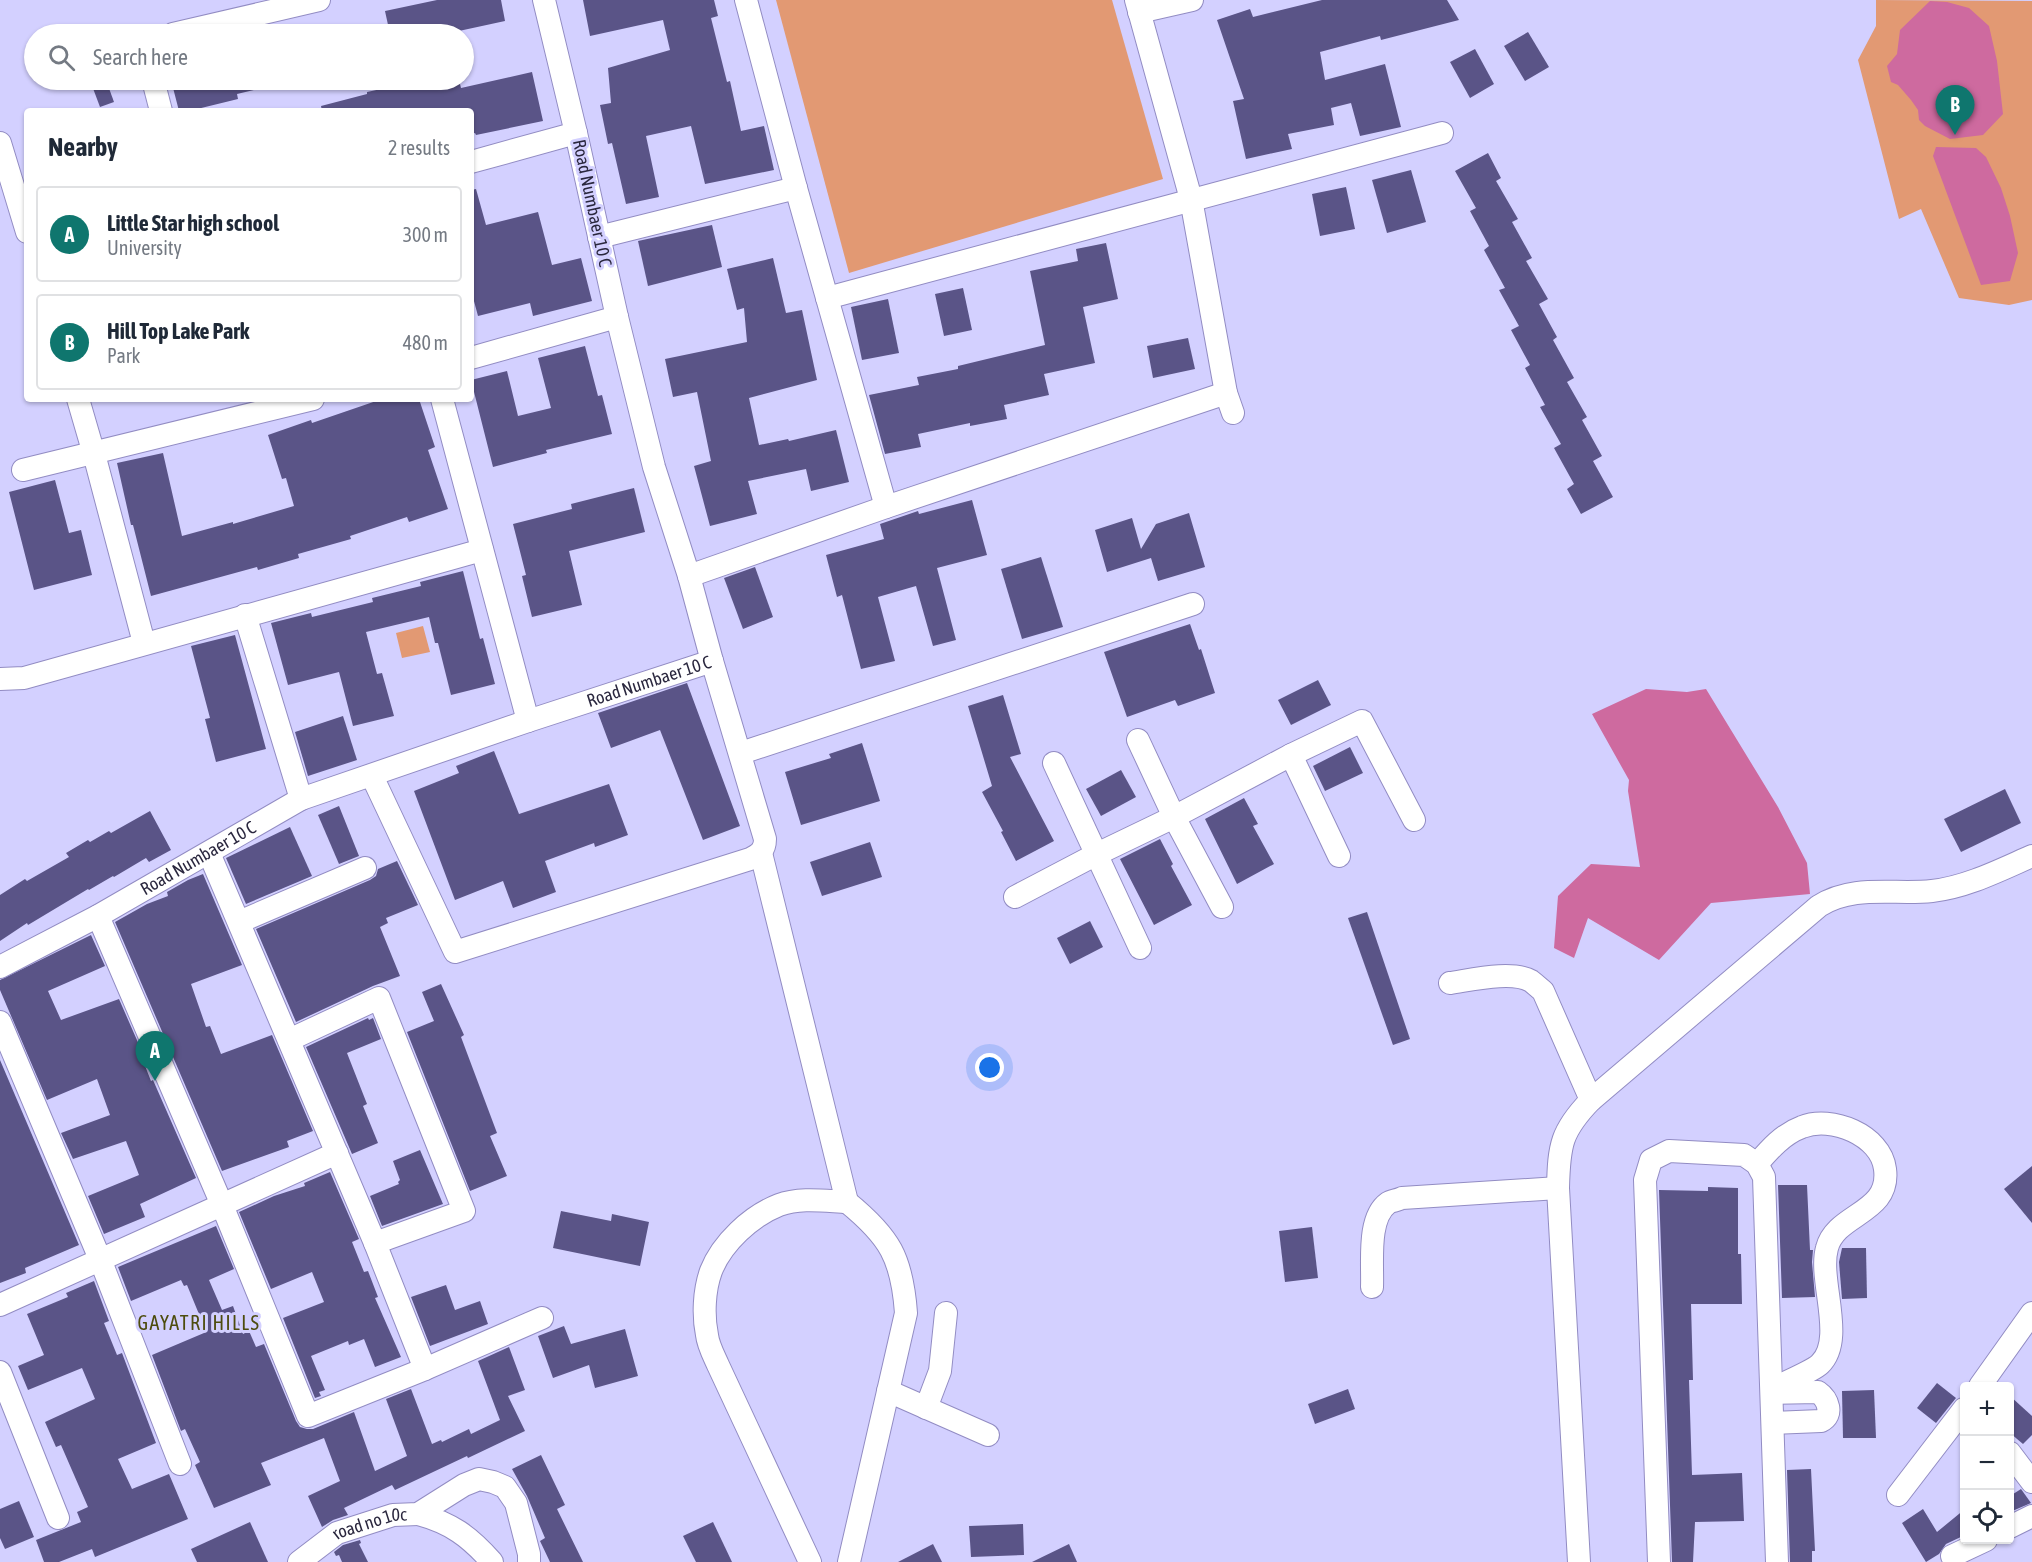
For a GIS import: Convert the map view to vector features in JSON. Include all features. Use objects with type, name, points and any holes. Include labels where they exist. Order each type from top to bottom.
[{"type":"street","points":[[212,24],[294,3],[319,0]]},
{"type":"street","name":"Road Numbaer 10 C","points":[[0,967],[98,916],[301,799],[712,661],[689,576],[654,467],[544,0]]},
{"type":"street","points":[[746,0],[796,188],[886,507]]},
{"type":"street","points":[[689,576],[886,507],[1230,403],[1191,199],[1137,6],[1192,0]]},
{"type":"street","points":[[156,90],[160,108]]},
{"type":"street","points":[[474,161],[576,133]]},
{"type":"street","points":[[827,298],[1442,133]]},
{"type":"street","points":[[0,143],[24,222]]},
{"type":"street","points":[[599,237],[796,188]]},
{"type":"street","points":[[474,357],[617,317]]},
{"type":"street","points":[[79,402],[144,643]]},
{"type":"street","points":[[23,471],[301,402]]},
{"type":"street","points":[[443,402],[528,721]]},
{"type":"street","points":[[0,679],[24,678],[482,550]]},
{"type":"street","points":[[741,753],[1193,604]]},
{"type":"street","points":[[245,615],[301,799]]},
{"type":"street","points":[[372,776],[455,952],[750,859],[760,853],[765,846],[765,839],[712,661]]},
{"type":"street","points":[[1015,897],[1362,721],[1414,820]]},
{"type":"street","points":[[1137,740],[1222,908]]},
{"type":"street","points":[[1291,755],[1339,856]]},
{"type":"street","points":[[1054,763],[1140,948]]},
{"type":"street","points":[[209,853],[375,1243],[425,1369]]},
{"type":"street","points":[[760,853],[847,1202],[869,1220],[884,1237],[899,1264],[904,1286],[906,1313],[849,1562]]},
{"type":"street","points":[[1579,1562],[1558,1188],[1558,1167],[1568,1126],[1591,1100],[1819,906],[1833,897],[1851,893],[1932,891],[1958,886],[1985,877],[2032,856]]},
{"type":"street","points":[[239,922],[365,868]]},
{"type":"street","points":[[98,916],[222,1205],[308,1416],[425,1369],[542,1318]]},
{"type":"street","points":[[1450,983],[1507,976],[1531,981],[1543,991],[1591,1100]]},
{"type":"street","points":[[289,1040],[379,998],[464,1211],[375,1243]]},
{"type":"street","points":[[0,1022],[100,1259],[180,1464]]},
{"type":"street","points":[[1757,1164],[1771,1147],[1786,1135],[1803,1126],[1821,1124],[1847,1128],[1863,1134],[1876,1147],[1886,1168],[1884,1188],[1877,1201],[1838,1229],[1828,1241],[1825,1266],[1832,1328],[1828,1352],[1821,1364],[1772,1391]]},
{"type":"street","points":[[1659,1562],[1645,1180],[1651,1160],[1669,1151],[1744,1155],[1757,1164],[1764,1176],[1777,1562]]},
{"type":"street","points":[[0,1305],[337,1153]]},
{"type":"street","points":[[1372,1287],[1374,1226],[1377,1216],[1388,1203],[1402,1198],[1558,1188]]},
{"type":"street","points":[[810,1562],[718,1365],[707,1336],[705,1301],[711,1271],[727,1244],[754,1219],[779,1205],[801,1200],[847,1202]]},
{"type":"street","points":[[926,1408],[940,1371],[946,1313]]},
{"type":"street","points":[[1983,1382],[2032,1313]]},
{"type":"street","points":[[0,1372],[58,1518]]},
{"type":"street","points":[[888,1391],[988,1436]]},
{"type":"street","points":[[1772,1391],[1818,1392],[1825,1397],[1828,1406],[1828,1415],[1821,1421],[1773,1423]]},
{"type":"street","points":[[1898,1496],[1960,1415]]},
{"type":"street","points":[[2014,1458],[2032,1482]]},
{"type":"street","name":"road no 10c","points":[[298,1562],[332,1536],[347,1528],[393,1515],[418,1514],[464,1485],[479,1479],[505,1487],[516,1503],[529,1562]]},
{"type":"street","points":[[418,1514],[443,1521],[460,1532],[478,1546],[492,1562]]},
{"type":"street","points":[[2014,1525],[2032,1516]]},
{"type":"street","points":[[1952,1556],[1976,1544]]},
{"type":"shaded area","points":[[776,0],[1112,0],[1163,179],[849,273]]},
{"type":"shaded area","points":[[1876,0],[2032,1],[2032,300],[2009,305],[1959,298],[1921,209],[1899,219],[1858,60],[1876,26]]},
{"type":"shaded area","points":[[1930,1],[1947,2],[1969,8],[1989,26],[1997,61],[2003,114],[1983,135],[1950,139],[1925,126],[1919,120],[1918,110],[1911,100],[1898,85],[1891,82],[1887,66],[1897,54],[1900,30]]},
{"type":"shaded area","points":[[1936,147],[1976,148],[1986,157],[2001,188],[2018,253],[2010,281],[1981,285],[1933,156]]},
{"type":"shaded area","points":[[423,626],[430,652],[402,658],[396,633]]},
{"type":"shaded area","points":[[1646,689],[1687,692],[1706,689],[1778,807],[1807,863],[1810,894],[1711,903],[1659,960],[1588,918],[1574,958],[1554,948],[1558,896],[1591,864],[1640,867],[1628,791],[1629,780],[1592,714]]},
{"type":"building","points":[[437,0],[501,0],[505,21],[474,28],[474,24],[388,24],[385,11]]},
{"type":"building","points":[[583,0],[714,0],[718,16],[711,18],[727,82],[730,81],[741,131],[764,126],[774,170],[705,184],[691,126],[646,136],[659,197],[626,204],[612,143],[608,144],[600,105],[611,103],[608,68],[670,50],[663,20],[590,36]]},
{"type":"building","points":[[1322,0],[1447,0],[1459,20],[1381,40],[1380,36],[1320,52],[1325,80],[1385,64],[1401,127],[1360,136],[1351,103],[1331,108],[1334,125],[1288,134],[1292,149],[1246,159],[1233,101],[1244,99],[1217,20],[1250,9],[1253,17]]},
{"type":"building","points":[[1528,32],[1549,67],[1525,81],[1504,46]]},
{"type":"building","points":[[1475,49],[1494,84],[1470,98],[1450,62]]},
{"type":"building","points":[[532,72],[543,121],[476,135],[474,133],[474,108],[321,108],[321,106],[376,90],[474,90],[474,85]]},
{"type":"building","points":[[94,90],[110,90],[114,102],[100,107]]},
{"type":"building","points":[[174,90],[253,90],[237,94],[238,99],[201,108],[178,108]]},
{"type":"building","points":[[1488,153],[1501,178],[1496,181],[1518,219],[1512,222],[1532,258],[1526,261],[1548,299],[1539,304],[1557,337],[1553,340],[1574,378],[1567,382],[1587,417],[1582,420],[1602,456],[1593,461],[1613,497],[1581,514],[1567,489],[1574,484],[1554,448],[1561,444],[1540,407],[1545,405],[1525,368],[1530,365],[1511,330],[1519,326],[1499,290],[1505,288],[1484,250],[1489,246],[1470,211],[1476,208],[1455,171]]},
{"type":"building","points":[[1411,170],[1426,222],[1387,233],[1372,180]]},
{"type":"building","points":[[1346,187],[1355,229],[1320,236],[1312,194]]},
{"type":"building","points":[[474,189],[476,189],[486,225],[538,212],[552,265],[581,258],[592,301],[533,316],[530,303],[478,316],[474,301]]},
{"type":"building","points":[[712,225],[722,267],[648,286],[638,241]]},
{"type":"building","points":[[1106,243],[1118,299],[1083,307],[1095,363],[1044,374],[1049,395],[1004,405],[1007,419],[970,426],[970,423],[918,434],[921,447],[885,454],[869,395],[919,385],[917,377],[958,369],[958,366],[1045,345],[1030,271],[1078,261],[1076,249]]},
{"type":"building","points":[[773,258],[786,313],[802,310],[817,380],[749,398],[759,445],[788,439],[789,441],[836,430],[849,482],[811,491],[806,469],[748,481],[757,514],[710,526],[694,466],[711,461],[697,392],[673,397],[665,359],[747,342],[744,308],[737,310],[727,269]]},
{"type":"building","points":[[963,288],[972,330],[944,336],[935,294]]},
{"type":"building","points":[[888,299],[899,353],[862,360],[851,307]]},
{"type":"building","points":[[1188,338],[1195,369],[1153,378],[1147,346]]},
{"type":"building","points":[[585,346],[598,396],[602,395],[612,434],[546,450],[547,453],[493,467],[474,392],[474,379],[507,371],[518,416],[551,408],[538,358]]},
{"type":"building","points":[[373,402],[420,402],[435,447],[428,450],[448,509],[409,522],[407,517],[350,536],[351,539],[298,554],[299,558],[151,596],[117,463],[163,453],[182,536],[294,506],[286,478],[282,479],[268,435],[311,420],[312,423]]},
{"type":"building","points":[[55,480],[69,533],[81,530],[92,575],[34,590],[9,492]]},
{"type":"building","points":[[634,488],[645,532],[569,551],[582,605],[532,617],[522,576],[526,575],[513,524],[572,509],[571,504]]},
{"type":"building","points":[[972,500],[987,555],[937,568],[956,640],[933,646],[916,586],[878,597],[895,661],[861,669],[842,595],[837,597],[826,555],[884,539],[880,524],[918,511],[919,514]]},
{"type":"building","points":[[1189,513],[1205,567],[1158,581],[1151,558],[1107,572],[1095,530],[1132,518],[1141,549],[1156,524]]},
{"type":"building","points":[[1041,557],[1063,627],[1022,639],[1001,569]]},
{"type":"building","points":[[755,567],[773,617],[743,629],[724,578]]},
{"type":"building","points":[[463,571],[480,639],[483,638],[495,684],[451,695],[429,617],[366,632],[377,674],[382,673],[394,716],[353,726],[339,672],[288,685],[271,623],[311,613],[312,617],[373,602],[372,598],[421,586],[420,582]]},
{"type":"building","points":[[1190,624],[1199,650],[1201,649],[1215,693],[1178,706],[1175,700],[1127,717],[1104,652]]},
{"type":"building","points":[[235,635],[266,749],[216,762],[205,719],[210,718],[191,646]]},
{"type":"building","points":[[1318,680],[1331,705],[1291,725],[1278,700]]},
{"type":"building","points":[[687,683],[740,826],[703,840],[660,730],[611,748],[598,713]]},
{"type":"building","points":[[1003,695],[1021,754],[1010,757],[1054,841],[1016,861],[982,792],[992,786],[968,706]]},
{"type":"building","points":[[343,716],[357,760],[308,776],[295,732]]},
{"type":"building","points":[[862,743],[880,801],[801,825],[785,772],[831,758],[829,754]]},
{"type":"building","points":[[1350,747],[1363,773],[1325,791],[1313,766]]},
{"type":"building","points":[[494,751],[519,814],[609,784],[628,835],[595,847],[594,843],[545,861],[556,892],[513,908],[503,881],[455,900],[414,791],[459,773],[456,766]]},
{"type":"building","points":[[1121,770],[1136,797],[1101,816],[1086,789]]},
{"type":"building","points":[[2005,789],[2021,823],[1961,852],[1944,819]]},
{"type":"building","points":[[1244,798],[1258,824],[1253,826],[1274,864],[1237,884],[1205,819]]},
{"type":"building","points":[[339,806],[359,856],[339,864],[318,815]]},
{"type":"building","points":[[150,811],[171,850],[149,862],[146,858],[28,925],[27,923],[0,941],[0,895],[25,879],[27,881],[69,857],[66,853],[88,840],[90,842],[109,831],[111,833]]},
{"type":"building","points":[[290,827],[312,876],[246,904],[226,858]]},
{"type":"building","points":[[1160,839],[1173,864],[1171,866],[1192,905],[1154,925],[1120,859]]},
{"type":"building","points":[[870,842],[882,877],[822,896],[810,862]]},
{"type":"building","points":[[397,861],[418,905],[386,918],[388,923],[380,927],[400,976],[296,1022],[256,929],[370,880],[376,876],[378,869]]},
{"type":"building","points":[[203,874],[242,965],[191,984],[206,1027],[210,1026],[221,1054],[272,1035],[313,1131],[287,1141],[289,1147],[222,1171],[115,922],[147,904],[168,896],[167,892]]},
{"type":"building","points":[[1367,912],[1410,1039],[1393,1045],[1348,918]]},
{"type":"building","points":[[1090,921],[1103,947],[1070,964],[1057,938]]},
{"type":"building","points":[[91,935],[105,966],[48,991],[61,1020],[119,999],[140,1047],[138,1048],[151,1081],[153,1080],[196,1178],[140,1204],[145,1217],[104,1234],[88,1196],[139,1175],[126,1141],[73,1159],[61,1133],[110,1115],[97,1079],[47,1100],[0,990],[0,980]]},
{"type":"building","points":[[441,984],[464,1035],[461,1037],[497,1133],[490,1136],[507,1176],[470,1191],[407,1032],[434,1021],[422,992]]},
{"type":"building","points":[[368,1018],[369,1020],[373,1018],[381,1039],[347,1053],[367,1104],[363,1106],[378,1143],[352,1154],[306,1047]]},
{"type":"building","points":[[0,1060],[79,1245],[25,1268],[26,1273],[0,1283]]},
{"type":"building","points":[[420,1150],[443,1204],[382,1226],[370,1196],[399,1184],[400,1180],[393,1161]]},
{"type":"building","points":[[2032,1166],[2032,1223],[2004,1189]]},
{"type":"building","points":[[330,1172],[359,1239],[352,1242],[364,1272],[368,1271],[378,1297],[375,1298],[401,1357],[375,1367],[364,1339],[349,1345],[348,1341],[311,1356],[325,1390],[319,1392],[321,1396],[315,1398],[283,1318],[324,1302],[312,1272],[271,1289],[239,1212],[274,1196],[305,1186],[304,1183]]},
{"type":"building","points":[[1778,1185],[1807,1185],[1815,1297],[1782,1298]]},
{"type":"building","points":[[1708,1187],[1738,1188],[1738,1254],[1741,1254],[1742,1304],[1691,1304],[1693,1380],[1689,1380],[1692,1475],[1742,1473],[1744,1521],[1695,1522],[1693,1562],[1672,1562],[1659,1190],[1708,1191]]},
{"type":"building","points":[[561,1211],[611,1221],[612,1214],[649,1222],[640,1266],[553,1248]]},
{"type":"building","points":[[216,1226],[234,1269],[209,1280],[222,1310],[233,1306],[243,1334],[249,1331],[256,1347],[264,1344],[300,1427],[313,1429],[354,1412],[375,1471],[407,1456],[386,1399],[411,1389],[432,1444],[441,1440],[442,1442],[469,1429],[471,1434],[500,1420],[478,1361],[509,1347],[525,1390],[508,1396],[525,1431],[395,1490],[392,1485],[344,1508],[348,1515],[322,1527],[308,1496],[340,1481],[324,1438],[261,1463],[271,1485],[214,1508],[195,1465],[200,1462],[185,1429],[181,1431],[152,1355],[204,1333],[199,1319],[201,1319],[187,1285],[184,1286],[181,1280],[131,1301],[118,1267]]},
{"type":"building","points":[[1312,1227],[1318,1278],[1285,1282],[1279,1231]]},
{"type":"building","points":[[1842,1248],[1866,1248],[1867,1298],[1842,1299],[1839,1262]]},
{"type":"building","points":[[94,1281],[109,1321],[104,1323],[117,1355],[122,1353],[156,1443],[118,1459],[132,1489],[169,1474],[188,1519],[95,1557],[92,1549],[59,1562],[44,1562],[36,1540],[81,1522],[77,1512],[88,1507],[61,1445],[56,1447],[45,1422],[95,1399],[82,1368],[28,1390],[18,1366],[44,1355],[27,1314],[68,1297],[66,1293]]},
{"type":"building","points":[[446,1285],[455,1310],[480,1301],[488,1324],[430,1346],[411,1297]]},
{"type":"building","points":[[564,1326],[571,1344],[625,1329],[638,1376],[595,1388],[589,1365],[553,1378],[538,1336]]},
{"type":"building","points":[[1937,1383],[1956,1398],[1936,1423],[1917,1408]]},
{"type":"building","points":[[1348,1389],[1355,1409],[1315,1424],[1308,1404]]},
{"type":"building","points":[[1874,1390],[1876,1438],[1843,1438],[1842,1391]]},
{"type":"building","points":[[2014,1400],[2032,1416],[2032,1435],[2023,1444],[2014,1436]]},
{"type":"building","points":[[541,1455],[565,1505],[557,1509],[583,1562],[550,1562],[540,1541],[545,1538],[527,1496],[512,1469]]},
{"type":"building","points":[[1811,1469],[1815,1551],[1812,1551],[1812,1562],[1790,1562],[1787,1470]]},
{"type":"building","points":[[2021,1489],[2031,1503],[2014,1510],[2014,1493]]},
{"type":"building","points":[[19,1501],[34,1537],[5,1549],[0,1538],[0,1509]]},
{"type":"building","points":[[1923,1509],[1937,1532],[1960,1513],[1960,1537],[1946,1544],[1939,1554],[1926,1562],[1902,1523]]},
{"type":"building","points":[[250,1522],[268,1562],[197,1562],[191,1549]]},
{"type":"building","points":[[713,1522],[732,1562],[696,1562],[683,1536]]},
{"type":"building","points":[[1023,1524],[1024,1555],[971,1557],[969,1526]]},
{"type":"building","points":[[360,1540],[359,1544],[368,1562],[342,1562],[339,1555],[336,1556],[334,1552],[343,1545]]},
{"type":"building","points":[[933,1544],[942,1562],[898,1562]]},
{"type":"building","points":[[1069,1544],[1077,1562],[1032,1562]]},
{"type":"place","name":"Hill Top Lake Park","points":[[1955,135]]},
{"type":"place","name":"Little Star high school","points":[[155,1081]]},
{"type":"district","name":"GAYATRI HILLS","points":[[199,1323]]}]
